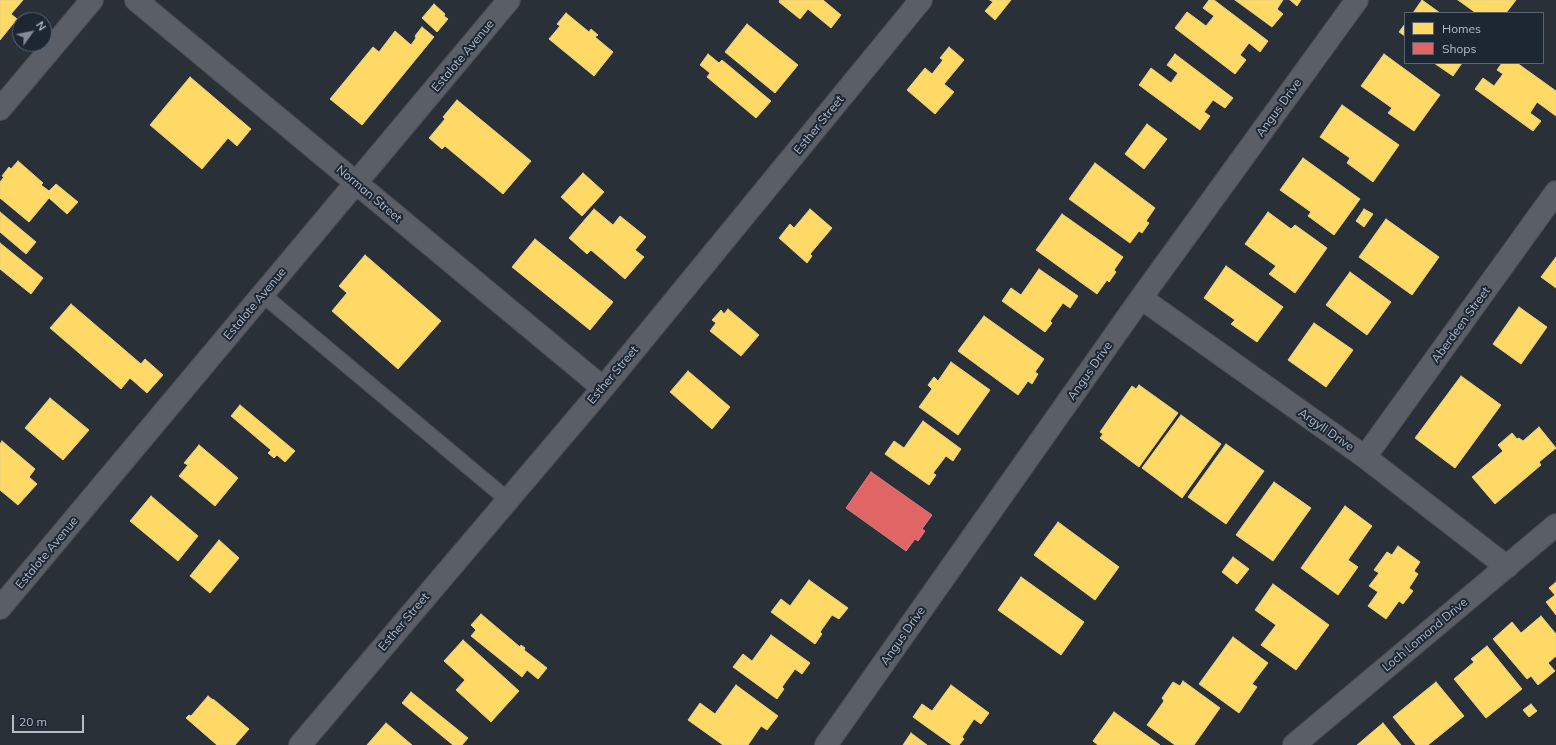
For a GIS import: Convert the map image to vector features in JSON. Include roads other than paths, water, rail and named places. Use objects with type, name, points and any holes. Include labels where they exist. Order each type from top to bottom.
[{"type":"street","points":[[0,109],[92,0]]},
{"type":"street","name":"Norman Street","points":[[136,0],[603,388]]},
{"type":"street","name":"Estalote Avenue","points":[[0,608],[509,0]]},
{"type":"street","name":"Esther Street","points":[[300,745],[603,388],[921,0]]},
{"type":"street","name":"Angus Drive","points":[[826,745],[1141,298],[1357,0]]},
{"type":"street","name":"Aberdeen Street","points":[[1365,457],[1556,192]]},
{"type":"street","name":"Argyll Drive","points":[[1141,298],[1365,457],[1507,567]]},
{"type":"street","name":"Loch Lomand Drive","points":[[1294,745],[1556,525]]},
{"type":"lane","points":[[262,295],[508,500]]}]
